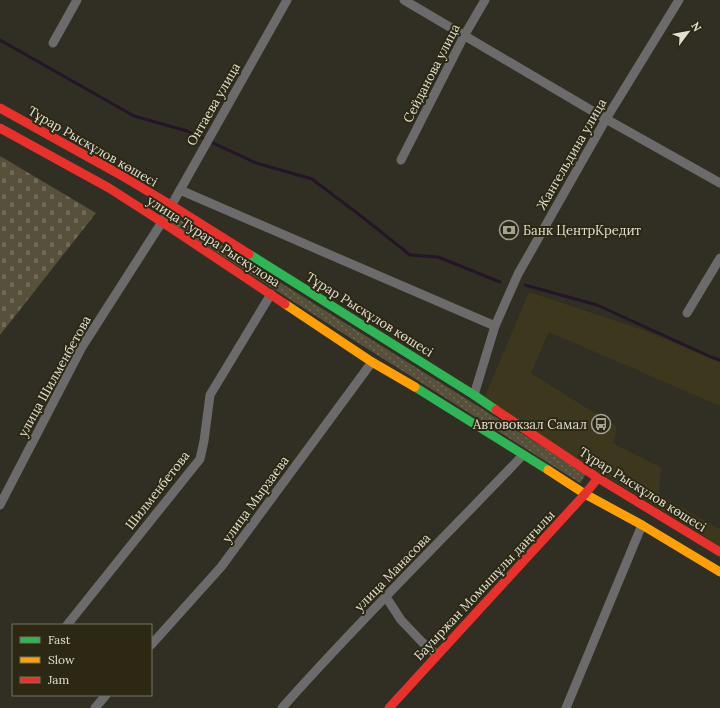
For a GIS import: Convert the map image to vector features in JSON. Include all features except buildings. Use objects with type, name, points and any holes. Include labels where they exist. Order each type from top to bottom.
[{"type":"main road","name":"Тұрар Рыскұлов көшесі","points":[[0,108],[171,205],[474,395],[598,478],[720,552]]},
{"type":"main road","name":"улица Турара Рыскулова","points":[[0,128],[109,188],[372,362],[409,383],[522,455]]},
{"type":"main road","points":[[522,455],[585,494],[642,525],[720,572]]},
{"type":"main road","name":"Бауыржан Момышұлы даңғылы","points":[[389,708],[598,478]]},
{"type":"street","points":[[53,43],[76,0]]},
{"type":"street","name":"Онтаева улица","points":[[162,222],[288,0]]},
{"type":"street","points":[[404,0],[606,120],[720,183]]},
{"type":"street","name":"Сейданова улица","points":[[401,160],[464,36],[485,0]]},
{"type":"street","name":"Жангельдина улица","points":[[474,395],[495,326],[518,274],[606,120],[679,0]]},
{"type":"street","points":[[180,190],[495,326]]},
{"type":"street","name":"улица Шилменбетова","points":[[0,505],[82,347],[162,222]]},
{"type":"street","points":[[687,313],[720,258]]},
{"type":"street","name":"Шилменбетова","points":[[68,624],[200,459],[210,395],[271,294]]},
{"type":"street","name":"улица Мырзаева","points":[[152,644],[221,566],[372,362]]},
{"type":"street","name":"улица Манасова","points":[[282,708],[522,455]]},
{"type":"street","points":[[566,708],[642,525]]},
{"type":"street","points":[[386,597],[401,620],[437,655]]},
{"type":"street","points":[[95,708],[105,696]]},
{"type":"shaded area","points":[[529,292],[643,330],[720,362],[720,406],[549,332],[531,373],[617,427],[613,443],[661,467],[659,495],[720,529],[720,546],[483,401]]},
{"type":"green space","points":[[0,156],[96,213],[0,335]]},
{"type":"green space","points":[[176,217],[586,474],[580,483],[171,223]]},
{"type":"waterway","points":[[0,40],[134,116],[187,131],[256,163],[312,179],[410,255],[438,257],[500,282]]},
{"type":"waterway","points":[[525,285],[597,305],[720,360]]},
{"type":"traffic: fast","points":[[249,254],[496,410]]},
{"type":"traffic: fast","points":[[415,387],[548,470]]},
{"type":"traffic: slow","points":[[285,304],[372,362],[415,387]]},
{"type":"traffic: slow","points":[[548,470],[585,494],[642,525],[720,572]]},
{"type":"traffic: jam","points":[[0,108],[117,173],[249,254]]},
{"type":"traffic: jam","points":[[0,128],[109,188],[285,304]]},
{"type":"traffic: jam","points":[[496,410],[598,478],[720,552]]},
{"type":"traffic: jam","points":[[389,708],[598,478]]},
{"type":"place","name":"Банк ЦентрКредит","points":[[509,230]]},
{"type":"place","name":"Автовокзал Самал","points":[[601,424]]}]
